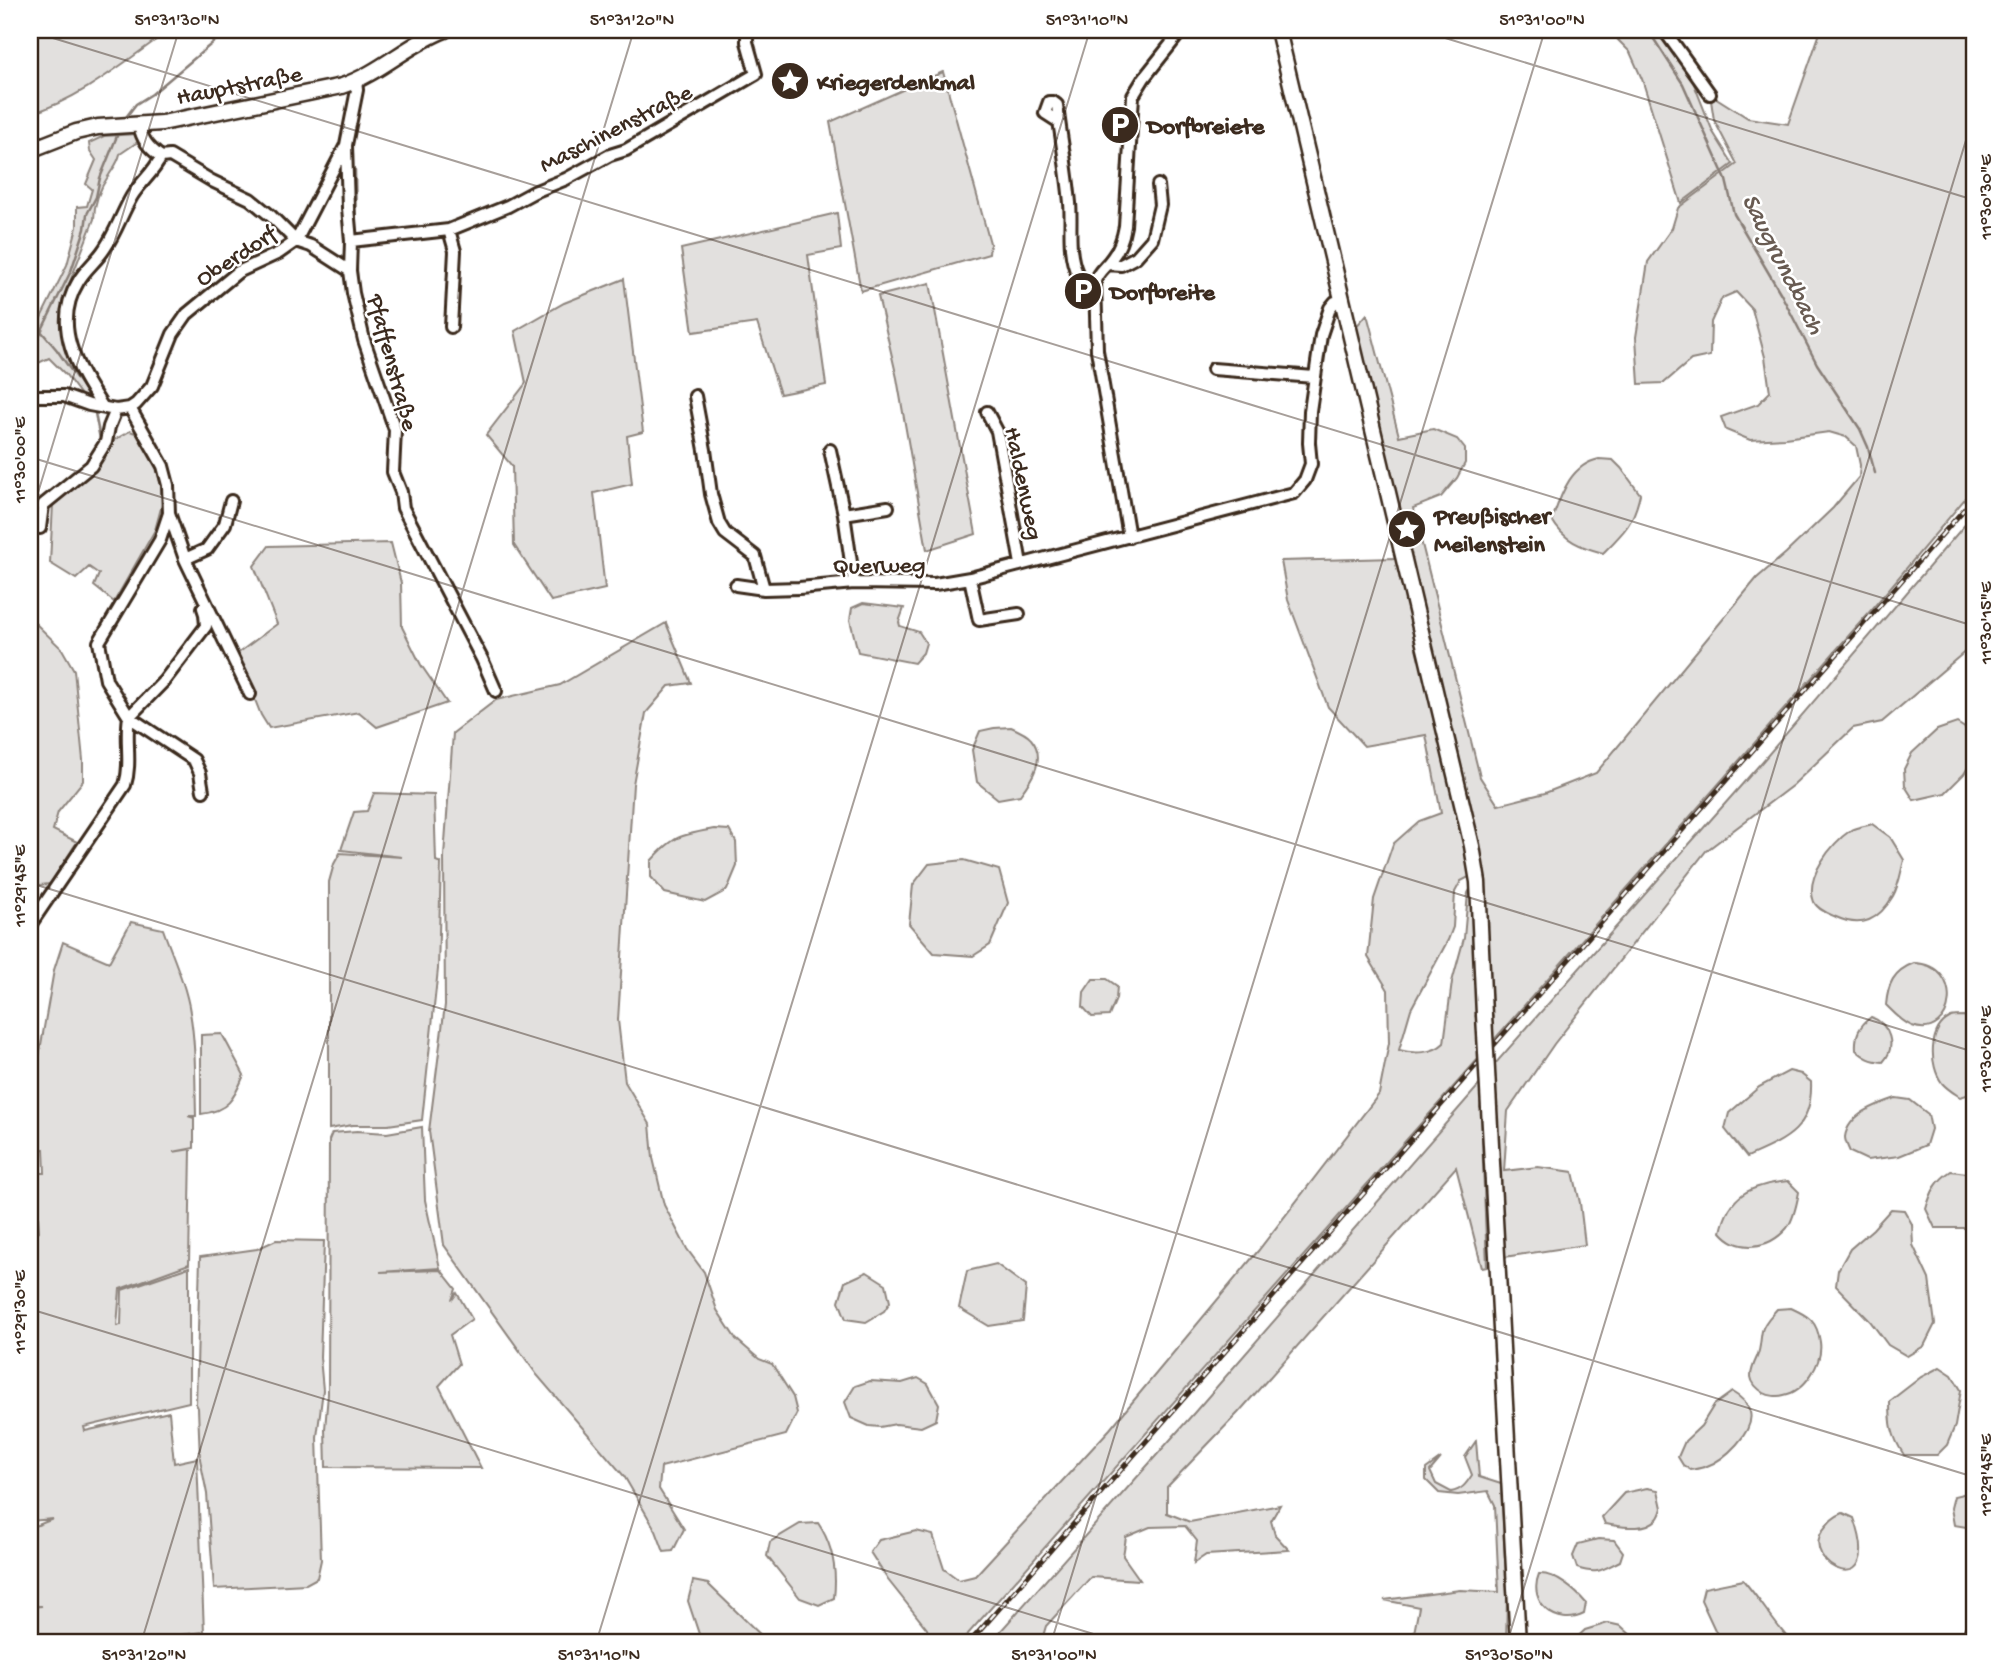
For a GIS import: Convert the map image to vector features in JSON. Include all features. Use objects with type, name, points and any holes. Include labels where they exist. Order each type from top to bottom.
[{"type":"main road","points":[[1278,30],[1475,857],[1479,890],[1518,1643]]},
{"type":"main road","name":"Hauptstraße","points":[[30,150],[76,132],[175,120],[330,89],[374,72],[438,31]]},
{"type":"street","name":"Maschinenstraße","points":[[351,241],[449,230],[508,206],[610,155],[626,150],[756,74],[747,42],[747,30]]},
{"type":"street","points":[[1129,537],[1097,350],[1095,281],[1122,242],[1133,96],[1182,30]]},
{"type":"street","points":[[1664,30],[1710,94]]},
{"type":"street","name":"Oberdorf","points":[[130,408],[152,386],[173,334],[187,314],[238,272],[279,253],[296,241],[346,145],[357,90],[356,81]]},
{"type":"street","points":[[1059,122],[1071,205],[1070,234],[1076,270],[1081,279],[1087,282],[1095,281]]},
{"type":"street","points":[[127,125],[161,157],[170,156],[212,181],[250,199],[296,241]]},
{"type":"street","name":"Pfaffenstraße","points":[[346,145],[353,293],[364,340],[395,430],[393,472],[401,492],[403,508],[496,691]]},
{"type":"street","points":[[102,406],[71,350],[67,307],[78,280],[104,249],[134,193],[157,166],[161,157]]},
{"type":"street","points":[[1107,264],[1121,265],[1148,247],[1160,205],[1158,185]]},
{"type":"street","points":[[449,230],[455,251],[451,327]]},
{"type":"street","name":"Oberdorf","points":[[296,241],[311,246],[350,271]]},
{"type":"street","points":[[1021,564],[1294,493],[1305,480],[1311,464],[1309,443],[1314,377],[1327,313],[1333,304],[1342,300]]},
{"type":"street","points":[[1213,369],[1314,377]]},
{"type":"street","points":[[30,396],[64,396],[89,405],[116,410],[130,408],[163,466],[168,485],[169,513],[186,562],[250,694]]},
{"type":"street","points":[[695,396],[711,494],[719,523],[725,533],[755,556],[764,589]]},
{"type":"street","points":[[40,528],[43,505],[91,466],[106,442],[108,428],[116,410]]},
{"type":"street","name":"Haldenweg","points":[[986,412],[997,431],[1021,564]]},
{"type":"street","points":[[830,450],[844,514],[854,583]]},
{"type":"street","points":[[186,562],[207,548],[225,524],[231,501]]},
{"type":"street","points":[[844,514],[888,507]]},
{"type":"street","points":[[169,513],[160,540],[99,642],[106,680],[129,717],[194,760],[200,773],[203,791]]},
{"type":"street","points":[[30,925],[125,785],[129,775],[129,717],[164,681],[206,626],[205,614],[188,575],[186,562]]},
{"type":"street","name":"Querweg","points":[[736,584],[764,589],[854,583],[935,584],[1021,564]]},
{"type":"street","points":[[970,578],[979,620],[1019,614]]},
{"type":"shaded area","points":[[30,30],[170,30],[86,89],[30,114]]},
{"type":"shaded area","points":[[1631,30],[1657,30],[1690,74],[1713,132],[1733,164],[1681,203],[1642,79],[1630,52],[1618,40]]},
{"type":"shaded area","points":[[1821,30],[1974,30],[1974,488],[1873,608],[1493,1041],[1483,869],[1354,329],[1367,314],[1399,436],[1433,429],[1457,439],[1465,449],[1465,463],[1457,478],[1441,497],[1413,508],[1480,777],[1498,805],[1545,793],[1596,773],[1757,578],[1833,508],[1859,477],[1860,465],[1856,446],[1846,437],[1829,432],[1750,440],[1726,430],[1721,417],[1758,404],[1770,392],[1765,357],[1752,309],[1736,292],[1722,298],[1711,322],[1710,356],[1691,360],[1664,383],[1639,384],[1636,337],[1648,262],[1672,228],[1678,208],[1737,164],[1714,120],[1710,94],[1748,118],[1788,124]]},
{"type":"shaded area","points":[[943,72],[990,243],[989,254],[861,291],[830,122]]},
{"type":"shaded area","points":[[137,134],[139,141],[120,154],[100,191],[94,219],[63,300],[60,316],[63,336],[74,365],[95,401],[84,399],[49,358],[36,364],[30,372],[30,340],[67,265],[77,227],[77,207],[87,206],[92,189],[86,184],[96,160],[90,151],[89,143],[104,136]]},
{"type":"shaded area","points":[[837,213],[841,249],[808,255],[826,385],[780,394],[757,323],[693,332],[681,249]]},
{"type":"shaded area","points":[[624,279],[643,432],[627,436],[632,484],[594,493],[605,589],[551,601],[514,545],[512,466],[486,435],[526,383],[515,331],[564,303]]},
{"type":"shaded area","points":[[930,283],[976,534],[927,550],[897,378],[878,296]]},
{"type":"shaded area","points":[[130,431],[138,434],[155,463],[164,497],[155,530],[114,602],[94,586],[99,574],[89,567],[76,579],[50,563],[53,504],[97,465],[116,439]]},
{"type":"shaded area","points":[[1599,459],[1613,460],[1640,494],[1635,512],[1627,526],[1603,553],[1574,542],[1562,533],[1552,520],[1563,491],[1574,474],[1589,462]]},
{"type":"shaded area","points":[[1974,514],[1974,644],[1882,722],[1853,728],[1793,785],[1706,851],[1554,1044],[1508,1111],[1504,1171],[1538,1167],[1573,1172],[1585,1245],[1504,1257],[1494,1065],[1761,763]]},
{"type":"shaded area","points":[[391,543],[401,583],[402,627],[421,665],[447,703],[377,727],[359,712],[269,728],[261,715],[237,654],[277,624],[254,566],[269,546]]},
{"type":"shaded area","points":[[1396,558],[1453,788],[1471,876],[1461,881],[1455,892],[1453,927],[1411,1009],[1399,1050],[1423,1052],[1444,1043],[1452,982],[1464,938],[1468,893],[1472,886],[1479,1058],[960,1643],[931,1643],[927,1629],[888,1580],[870,1552],[879,1540],[916,1531],[933,1535],[944,1569],[959,1580],[975,1576],[1110,1429],[1258,1251],[1379,1094],[1389,1043],[1388,990],[1368,957],[1374,899],[1393,844],[1419,821],[1441,813],[1426,735],[1364,746],[1328,707],[1288,600],[1281,561]]},
{"type":"shaded area","points":[[863,603],[904,608],[900,626],[919,632],[926,643],[923,653],[914,663],[858,652],[850,620],[852,608]]},
{"type":"shaded area","points":[[33,621],[62,649],[74,670],[83,781],[58,812],[53,830],[77,842],[50,884],[30,886],[30,629]]},
{"type":"shaded area","points":[[666,623],[691,683],[669,686],[646,713],[633,784],[618,1020],[625,1082],[650,1124],[653,1158],[664,1205],[687,1249],[704,1272],[717,1310],[736,1339],[759,1359],[772,1364],[793,1397],[797,1413],[786,1435],[661,1467],[659,1489],[684,1529],[673,1551],[664,1552],[656,1531],[624,1476],[537,1375],[444,1245],[429,1131],[445,1005],[444,856],[453,733],[496,700],[560,685]]},
{"type":"shaded area","points":[[1957,723],[1974,734],[1974,757],[1964,774],[1945,793],[1914,800],[1905,786],[1904,769],[1912,753],[1937,730]]},
{"type":"shaded area","points":[[1011,727],[1031,739],[1036,746],[1038,761],[1033,775],[1020,795],[998,799],[977,782],[972,750],[980,731]]},
{"type":"shaded area","points":[[374,793],[434,795],[436,861],[441,863],[438,969],[422,1120],[329,1129],[329,882],[340,853],[402,857],[341,850],[354,812],[367,811]]},
{"type":"shaded area","points":[[1872,824],[1890,837],[1904,860],[1898,883],[1888,904],[1876,916],[1862,922],[1845,921],[1816,905],[1812,892],[1813,882],[1816,872],[1836,843],[1851,830]]},
{"type":"shaded area","points":[[714,829],[729,830],[736,842],[737,866],[727,890],[705,902],[665,893],[651,877],[651,861],[679,838]]},
{"type":"shaded area","points":[[964,860],[999,870],[1008,903],[990,945],[973,956],[934,953],[909,924],[913,885],[929,864]]},
{"type":"shaded area","points":[[131,922],[163,929],[182,981],[193,1038],[196,1116],[188,1116],[194,1118],[194,1148],[173,1152],[191,1149],[189,1264],[120,1289],[117,1326],[121,1325],[122,1290],[189,1267],[189,1402],[84,1427],[85,1431],[169,1412],[174,1463],[197,1458],[204,1632],[117,1643],[30,1643],[30,1607],[42,1606],[30,1606],[30,1526],[53,1519],[30,1521],[30,1235],[39,1231],[37,1202],[30,1200],[30,1151],[40,1151],[41,1173],[45,1173],[44,1149],[30,1149],[30,1081],[37,1068],[54,970],[63,942],[109,962]]},
{"type":"shaded area","points":[[1914,963],[1931,967],[1942,976],[1948,988],[1949,1001],[1945,1013],[1938,1023],[1927,1028],[1908,1024],[1886,1005],[1888,991],[1896,974]]},
{"type":"shaded area","points":[[1093,979],[1107,979],[1117,986],[1116,999],[1109,1016],[1092,1017],[1083,1007],[1084,992]]},
{"type":"shaded area","points":[[1871,1017],[1883,1025],[1889,1036],[1890,1050],[1883,1062],[1868,1059],[1856,1050],[1859,1031]]},
{"type":"shaded area","points":[[1951,1017],[1974,1019],[1974,1093],[1960,1097],[1944,1085],[1938,1076],[1933,1048],[1943,1022]]},
{"type":"shaded area","points":[[222,1034],[244,1075],[237,1091],[224,1107],[201,1114],[201,1035]]},
{"type":"shaded area","points":[[1789,1071],[1801,1074],[1811,1082],[1807,1112],[1794,1131],[1747,1157],[1725,1129],[1729,1113],[1759,1087]]},
{"type":"shaded area","points":[[1480,1084],[1487,1267],[1482,1268],[1456,1167],[1238,1413],[1167,1487],[1167,1513],[1190,1522],[1280,1505],[1271,1521],[1275,1535],[1289,1550],[1206,1555],[1194,1563],[1197,1541],[1185,1526],[1150,1527],[1126,1537],[1123,1556],[1140,1580],[1091,1577],[1046,1626],[1041,1643],[990,1643],[1194,1413]]},
{"type":"shaded area","points":[[1896,1098],[1910,1100],[1928,1114],[1931,1129],[1926,1145],[1899,1156],[1867,1160],[1850,1152],[1845,1137],[1852,1122],[1865,1111]]},
{"type":"shaded area","points":[[422,1127],[425,1200],[440,1268],[380,1272],[441,1270],[456,1289],[452,1300],[457,1293],[472,1319],[450,1335],[459,1364],[439,1386],[481,1468],[326,1467],[329,1140],[332,1133],[387,1133]]},
{"type":"shaded area","points":[[1951,1171],[1974,1174],[1974,1218],[1969,1228],[1935,1228],[1926,1209],[1935,1187]]},
{"type":"shaded area","points":[[1788,1181],[1799,1192],[1792,1220],[1780,1235],[1763,1244],[1745,1246],[1728,1239],[1721,1232],[1736,1200],[1763,1185]]},
{"type":"shaded area","points":[[1891,1209],[1904,1210],[1912,1224],[1913,1245],[1929,1279],[1935,1324],[1924,1346],[1907,1356],[1888,1345],[1870,1321],[1836,1286],[1838,1270],[1850,1249]]},
{"type":"shaded area","points":[[276,1240],[324,1241],[320,1357],[323,1390],[317,1437],[321,1560],[317,1578],[306,1584],[214,1589],[207,1494],[200,1459],[196,1404],[200,1257],[257,1249]]},
{"type":"shaded area","points":[[996,1264],[1026,1286],[1023,1321],[989,1326],[959,1308],[967,1271]]},
{"type":"shaded area","points":[[867,1272],[886,1284],[890,1302],[884,1311],[866,1322],[846,1319],[839,1301],[845,1282]]},
{"type":"shaded area","points":[[1791,1308],[1814,1324],[1820,1342],[1819,1359],[1811,1375],[1799,1388],[1782,1396],[1768,1395],[1752,1381],[1752,1368],[1766,1322],[1777,1309]]},
{"type":"shaded area","points":[[1940,1367],[1952,1375],[1961,1390],[1955,1426],[1947,1445],[1937,1455],[1904,1455],[1892,1429],[1890,1401],[1921,1377]]},
{"type":"shaded area","points":[[918,1378],[928,1384],[939,1404],[936,1420],[921,1427],[896,1424],[880,1427],[869,1426],[851,1418],[845,1402],[855,1386],[870,1381],[902,1383]]},
{"type":"shaded area","points":[[1732,1392],[1743,1400],[1749,1409],[1748,1428],[1737,1444],[1722,1458],[1691,1470],[1683,1465],[1678,1457],[1685,1441],[1701,1426],[1714,1405]]},
{"type":"shaded area","points":[[1476,1441],[1479,1477],[1501,1484],[1507,1597],[1506,1643],[1398,1643],[1413,1638],[1419,1607],[1384,1600],[1460,1590],[1499,1592],[1495,1505],[1488,1491],[1458,1495],[1439,1493],[1426,1480],[1426,1469],[1441,1458],[1430,1471],[1436,1484],[1451,1492],[1461,1488],[1472,1475],[1465,1457]]},
{"type":"shaded area","points":[[1647,1488],[1658,1490],[1662,1508],[1657,1519],[1639,1527],[1605,1524],[1602,1517],[1624,1493]]},
{"type":"shaded area","points":[[1967,1493],[1974,1496],[1972,1528],[1954,1525],[1951,1508],[1954,1496]]},
{"type":"shaded area","points":[[1843,1513],[1854,1518],[1861,1545],[1859,1562],[1852,1570],[1841,1570],[1830,1565],[1822,1555],[1818,1543],[1828,1524]]},
{"type":"shaded area","points":[[818,1523],[833,1559],[835,1578],[834,1598],[819,1605],[800,1598],[767,1556],[770,1542],[800,1524]]},
{"type":"shaded area","points":[[1598,1539],[1614,1540],[1623,1552],[1620,1561],[1600,1570],[1577,1568],[1573,1556],[1578,1544]]},
{"type":"shaded area","points":[[1539,1574],[1552,1576],[1577,1593],[1586,1603],[1584,1614],[1564,1618],[1547,1610],[1537,1594]]},
{"type":"shaded area","points":[[1743,1580],[1792,1643],[1721,1643],[1701,1600],[1704,1588]]},
{"type":"shaded area","points":[[693,1581],[708,1584],[769,1643],[702,1643],[688,1601]]},
{"type":"shaded area","points":[[1608,1623],[1621,1626],[1632,1636],[1630,1643],[1571,1643],[1585,1630]]},
{"type":"waterway","points":[[123,121],[136,104],[152,94],[228,30]]},
{"type":"waterway","name":"Saugrundbach","points":[[1648,30],[1683,84],[1726,180],[1734,214],[1781,294],[1817,364],[1860,429],[1875,473]]},
{"type":"waterway","points":[[30,354],[71,271],[85,229],[87,214],[96,197],[100,178],[119,131]]},
{"type":"waterway","points":[[355,170],[356,232]]},
{"type":"waterway","points":[[356,249],[358,295]]},
{"type":"waterway","points":[[41,331],[92,401]]},
{"type":"waterway","points":[[94,408],[100,439],[98,446]]},
{"type":"waterway","points":[[57,487],[90,460]]},
{"type":"waterway","points":[[30,509],[41,501]]},
{"type":"railway","points":[[969,1643],[1974,498]]},
{"type":"place","name":"Kriegerdenkmal","points":[[790,81]]},
{"type":"place","name":"Dorfbreiete","points":[[1120,125]]},
{"type":"place","name":"Dorfbreite","points":[[1083,291]]},
{"type":"place","name":"Preußischer Meilenstein","points":[[1407,529]]}]
